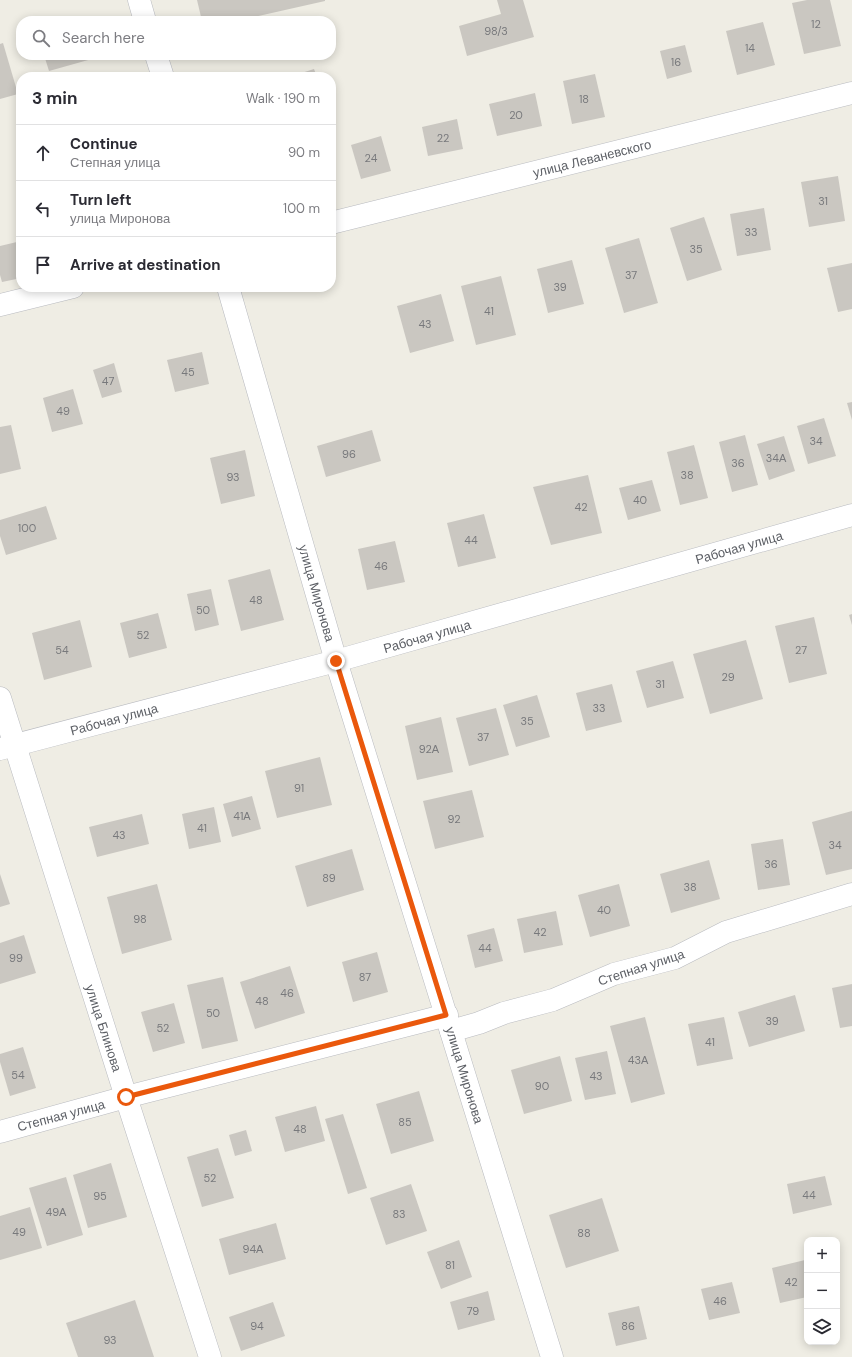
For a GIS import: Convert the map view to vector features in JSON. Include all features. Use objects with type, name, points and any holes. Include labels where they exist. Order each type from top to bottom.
[{"type":"street","points":[[138,0],[143,16]]},
{"type":"street","points":[[158,60],[161,72]]},
{"type":"street","name":"улица Леваневского","points":[[336,222],[852,93]]},
{"type":"street","points":[[0,305],[53,292]]},
{"type":"street","name":"улица Миронова","points":[[229,292],[336,661],[552,1357]]},
{"type":"street","name":"Рабочая улица","points":[[7,747],[336,661],[852,515]]},
{"type":"street","name":"улица Блинова","points":[[0,698],[7,747],[126,1097],[210,1357]]},
{"type":"street","name":"Степная улица","points":[[0,1132],[126,1097],[449,1023],[479,1023],[504,1012],[553,1000],[614,974],[675,958],[726,932],[852,894]]},
{"type":"building","points":[[197,0],[325,0],[258,16],[201,16]]},
{"type":"building","points":[[497,0],[523,0],[534,37],[467,56],[459,26],[501,14]]},
{"type":"building","points":[[807,0],[830,0],[841,46],[804,54],[792,3]]},
{"type":"building","points":[[763,22],[775,65],[737,75],[726,31]]},
{"type":"building","points":[[3,43],[16,87],[16,95],[0,99],[0,44]]},
{"type":"building","points":[[685,45],[692,72],[667,79],[660,51]]},
{"type":"building","points":[[46,60],[88,60],[49,71]]},
{"type":"building","points":[[314,69],[315,72],[305,72]]},
{"type":"building","points":[[595,74],[605,117],[572,124],[563,81]]},
{"type":"building","points":[[535,93],[542,126],[497,136],[489,104]]},
{"type":"building","points":[[457,119],[463,149],[428,156],[422,127]]},
{"type":"building","points":[[381,136],[391,171],[361,179],[351,145]]},
{"type":"building","points":[[838,176],[845,221],[809,227],[801,182]]},
{"type":"building","points":[[764,208],[771,250],[737,256],[730,214]]},
{"type":"building","points":[[704,217],[722,270],[687,281],[670,228]]},
{"type":"building","points":[[639,238],[658,303],[624,313],[605,248]]},
{"type":"building","points":[[16,242],[16,279],[2,282],[0,275],[0,246]]},
{"type":"building","points":[[572,260],[584,304],[548,313],[537,269]]},
{"type":"building","points":[[852,263],[852,309],[838,312],[827,268]]},
{"type":"building","points":[[501,276],[516,335],[476,345],[461,286]]},
{"type":"building","points":[[441,294],[454,341],[410,353],[397,306]]},
{"type":"building","points":[[202,352],[209,384],[175,392],[167,360]]},
{"type":"building","points":[[114,363],[122,392],[102,398],[93,370]]},
{"type":"building","points":[[73,389],[83,424],[52,432],[43,398]]},
{"type":"building","points":[[852,402],[852,420],[847,403]]},
{"type":"building","points":[[824,418],[836,456],[808,464],[797,426]]},
{"type":"building","points":[[11,425],[21,469],[0,474],[0,427]]},
{"type":"building","points":[[372,430],[381,461],[326,477],[317,446]]},
{"type":"building","points":[[745,435],[758,485],[732,492],[719,442]]},
{"type":"building","points":[[784,436],[795,471],[769,480],[757,444]]},
{"type":"building","points":[[694,445],[708,498],[680,505],[667,452]]},
{"type":"building","points":[[245,450],[255,496],[221,504],[210,458]]},
{"type":"building","points":[[588,475],[602,533],[551,545],[533,487]]},
{"type":"building","points":[[652,480],[661,511],[628,520],[619,488]]},
{"type":"building","points":[[46,506],[57,539],[6,555],[0,536],[0,520]]},
{"type":"building","points":[[484,514],[496,558],[458,567],[447,523]]},
{"type":"building","points":[[395,541],[405,582],[367,590],[358,549]]},
{"type":"building","points":[[270,569],[284,620],[241,631],[228,580]]},
{"type":"building","points":[[211,589],[219,625],[195,631],[187,594]]},
{"type":"building","points":[[158,613],[167,648],[129,658],[120,623]]},
{"type":"building","points":[[852,614],[852,625],[849,615]]},
{"type":"building","points":[[814,617],[827,674],[789,683],[775,626]]},
{"type":"building","points":[[80,620],[92,667],[44,680],[32,633]]},
{"type":"building","points":[[746,640],[763,699],[710,714],[693,654]]},
{"type":"building","points":[[673,661],[684,698],[647,708],[636,671]]},
{"type":"building","points":[[612,684],[622,722],[586,731],[576,693]]},
{"type":"building","points":[[537,695],[550,737],[516,747],[503,705]]},
{"type":"building","points":[[496,708],[509,755],[469,766],[456,718]]},
{"type":"building","points":[[441,717],[453,772],[417,780],[405,726]]},
{"type":"building","points":[[320,757],[332,805],[277,818],[265,771]]},
{"type":"building","points":[[472,790],[484,837],[435,849],[423,801]]},
{"type":"building","points":[[252,796],[261,829],[232,837],[223,804]]},
{"type":"building","points":[[214,807],[221,842],[189,849],[182,814]]},
{"type":"building","points":[[852,811],[852,869],[826,875],[812,822]]},
{"type":"building","points":[[142,814],[149,844],[97,857],[89,827]]},
{"type":"building","points":[[783,839],[790,885],[758,890],[751,844]]},
{"type":"building","points":[[352,849],[364,890],[307,907],[295,866]]},
{"type":"building","points":[[709,860],[720,899],[671,913],[660,874]]},
{"type":"building","points":[[0,874],[10,904],[0,907]]},
{"type":"building","points":[[157,884],[172,940],[122,954],[107,897]]},
{"type":"building","points":[[619,884],[630,926],[590,937],[578,895]]},
{"type":"building","points":[[556,911],[563,945],[524,953],[517,919]]},
{"type":"building","points":[[494,928],[503,961],[475,968],[467,935]]},
{"type":"building","points":[[24,935],[36,973],[0,984],[0,943]]},
{"type":"building","points":[[377,952],[388,992],[353,1002],[342,962]]},
{"type":"building","points":[[290,966],[305,1013],[255,1029],[240,982]]},
{"type":"building","points":[[223,977],[238,1041],[202,1049],[187,985]]},
{"type":"building","points":[[852,984],[852,1026],[840,1028],[832,988]]},
{"type":"building","points":[[795,995],[805,1031],[749,1047],[738,1012]]},
{"type":"building","points":[[174,1003],[185,1043],[153,1052],[141,1012]]},
{"type":"building","points":[[645,1017],[665,1094],[631,1103],[610,1026]]},
{"type":"building","points":[[724,1017],[733,1059],[697,1066],[688,1024]]},
{"type":"building","points":[[23,1047],[36,1088],[10,1096],[0,1062],[0,1054]]},
{"type":"building","points":[[607,1051],[616,1094],[585,1100],[575,1058]]},
{"type":"building","points":[[560,1056],[572,1101],[524,1114],[511,1070]]},
{"type":"building","points":[[419,1091],[434,1141],[391,1154],[376,1104]]},
{"type":"building","points":[[316,1106],[325,1141],[285,1152],[275,1117]]},
{"type":"building","points":[[343,1114],[367,1188],[348,1194],[325,1119]]},
{"type":"building","points":[[246,1130],[252,1151],[235,1156],[229,1135]]},
{"type":"building","points":[[218,1148],[234,1198],[202,1207],[187,1157]]},
{"type":"building","points":[[111,1163],[127,1217],[88,1228],[73,1175]]},
{"type":"building","points":[[825,1176],[832,1205],[793,1214],[787,1184]]},
{"type":"building","points":[[66,1177],[83,1235],[47,1246],[29,1188]]},
{"type":"building","points":[[411,1184],[427,1231],[386,1245],[370,1198]]},
{"type":"building","points":[[602,1198],[619,1251],[566,1268],[549,1215]]},
{"type":"building","points":[[30,1207],[42,1248],[0,1260],[0,1216]]},
{"type":"building","points":[[276,1223],[286,1259],[229,1275],[219,1239]]},
{"type":"building","points":[[459,1240],[472,1277],[441,1289],[427,1252]]},
{"type":"building","points":[[804,1260],[804,1298],[780,1303],[772,1268]]},
{"type":"building","points":[[732,1282],[740,1313],[709,1320],[701,1289]]},
{"type":"building","points":[[488,1291],[495,1320],[458,1330],[450,1302]]},
{"type":"building","points":[[135,1300],[154,1357],[78,1357],[66,1323]]},
{"type":"building","points":[[273,1302],[285,1336],[241,1351],[229,1317]]},
{"type":"building","points":[[639,1306],[647,1339],[616,1346],[608,1313]]},
{"type":"route","points":[[126,1097],[446,1015],[336,661]]}]
